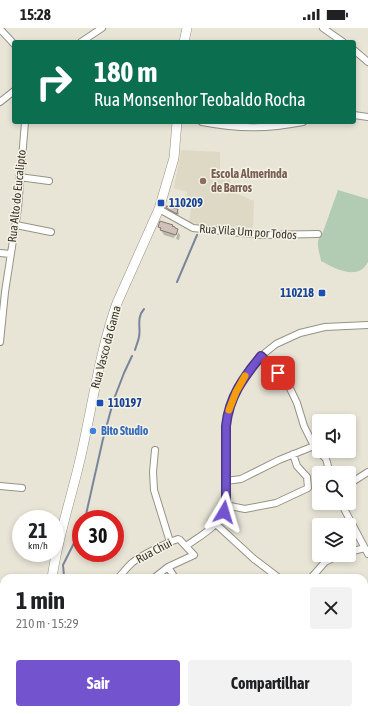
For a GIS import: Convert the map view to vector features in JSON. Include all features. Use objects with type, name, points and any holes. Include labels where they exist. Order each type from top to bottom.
[{"type":"main road","points":[[184,40],[187,28]]},
{"type":"main road","name":"Rua Vasco da Gama","points":[[53,574],[82,451],[91,404],[111,318],[116,303],[159,209],[174,158],[177,124]]},
{"type":"street","points":[[84,40],[102,28]]},
{"type":"street","points":[[322,28],[340,40]]},
{"type":"street","points":[[0,29],[12,42]]},
{"type":"street","points":[[356,52],[366,60]]},
{"type":"street","points":[[0,102],[12,93]]},
{"type":"street","points":[[356,115],[368,117]]},
{"type":"street","name":"Rua Alto do Eucalipto","points":[[0,340],[4,292],[16,226],[25,124]]},
{"type":"street","points":[[218,124],[250,128],[276,127],[292,124]]},
{"type":"street","points":[[20,177],[49,181]]},
{"type":"street","name":"Rua Vila Um por Todos","points":[[159,209],[193,228],[262,235],[318,234]]},
{"type":"street","points":[[16,226],[51,232]]},
{"type":"street","points":[[0,253],[10,254]]},
{"type":"street","points":[[186,546],[216,524],[224,512],[227,415],[230,404],[244,376],[261,356],[276,344],[300,333],[325,327],[368,324]]},
{"type":"street","points":[[261,356],[286,380],[297,403],[304,426],[312,442]]},
{"type":"street","points":[[226,481],[241,479],[293,454],[312,447]]},
{"type":"street","points":[[155,450],[153,472],[154,490],[170,542]]},
{"type":"street","points":[[225,505],[245,510],[276,503],[308,488],[307,477],[297,466],[293,454]]},
{"type":"street","points":[[356,480],[368,472]]},
{"type":"street","points":[[0,486],[22,488]]},
{"type":"street","points":[[346,510],[365,545],[368,554]]},
{"type":"street","points":[[216,524],[254,560],[273,574]]},
{"type":"street","name":"Rua Chui","points":[[122,574],[134,561],[178,539],[194,555],[168,567]]},
{"type":"street","points":[[314,574],[325,562]]},
{"type":"street","points":[[159,574],[168,567],[172,574]]},
{"type":"shaded area","name":"Escola Almerinda de Barros","points":[[181,150],[220,152],[220,171],[230,174],[231,191],[254,201],[253,228],[189,223],[191,209],[185,208],[187,192],[174,188]]},
{"type":"green space","points":[[338,190],[368,199],[368,262],[364,268],[359,271],[346,272],[321,261],[318,242]]},
{"type":"building","points":[[166,206],[178,209],[177,214],[166,208]]},
{"type":"building","points":[[160,221],[173,225],[172,226],[178,229],[176,235],[160,230],[161,228],[158,227]]},
{"type":"waterway","points":[[177,282],[197,235]]},
{"type":"waterway","points":[[135,350],[139,337],[139,319],[144,309]]},
{"type":"waterway","points":[[114,399],[132,356]]},
{"type":"waterway","points":[[87,510],[112,406]]},
{"type":"waterway","points":[[64,574],[63,565],[72,547]]},
{"type":"slow traffic","points":[[229,410],[230,404],[245,376]]},
{"type":"place","name":"Escola Almerinda de Barros","points":[[203,181]]},
{"type":"place","name":"110209","points":[[161,203]]},
{"type":"place","name":"110218","points":[[322,293]]},
{"type":"place","name":"110197","points":[[100,403]]},
{"type":"place","name":"Bito Studio","points":[[93,431]]},
{"type":"route","points":[[224,512],[226,503],[227,470],[226,426],[230,404],[244,376],[261,356],[278,373]]}]
